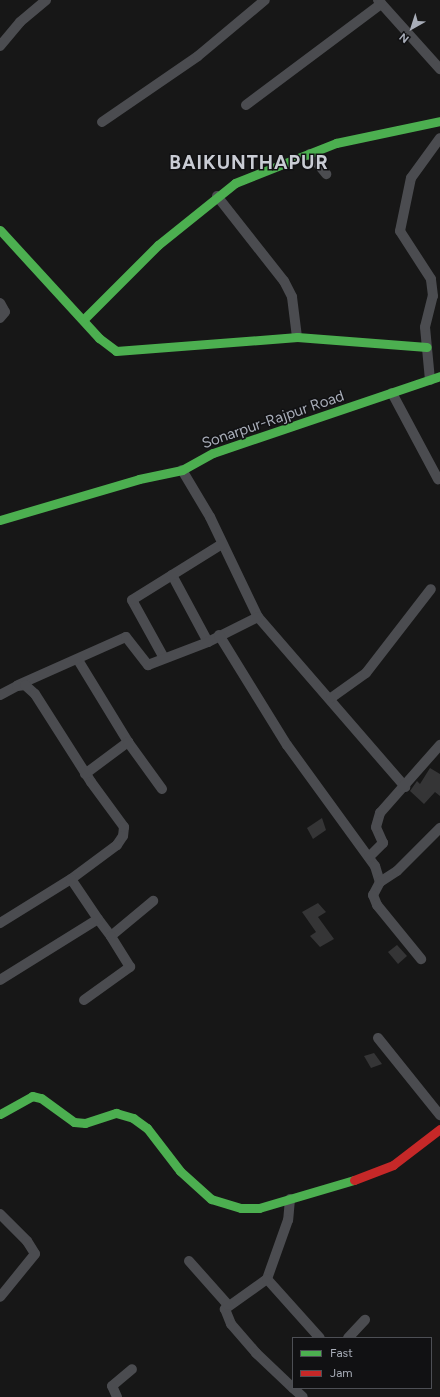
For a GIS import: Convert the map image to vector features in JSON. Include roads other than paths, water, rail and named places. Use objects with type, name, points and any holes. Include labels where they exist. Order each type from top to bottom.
[{"type":"street","points":[[0,46],[20,22],[46,0]]},
{"type":"street","points":[[102,122],[198,56],[264,0]]},
{"type":"street","points":[[246,105],[379,2],[440,69]]},
{"type":"street","points":[[84,319],[158,246],[217,196],[254,174],[363,136],[440,121]]},
{"type":"street","points":[[430,380],[425,327],[433,296],[431,279],[400,231],[411,178],[440,138]]},
{"type":"street","points":[[310,154],[326,174]]},
{"type":"street","points":[[217,196],[284,281],[292,297],[297,337]]},
{"type":"street","points":[[0,230],[84,319],[99,338],[116,351],[297,337],[427,347]]},
{"type":"street","points":[[0,303],[6,312],[0,318]]},
{"type":"street","name":"Sonarpur-Rajpur Road","points":[[0,520],[139,479],[182,470],[213,453],[440,376]]},
{"type":"street","points":[[392,393],[438,479]]},
{"type":"street","points":[[182,470],[210,517],[258,616],[331,698],[405,787]]},
{"type":"street","points":[[164,658],[132,600],[222,544]]},
{"type":"street","points":[[172,575],[208,642]]},
{"type":"street","points":[[331,698],[366,673],[431,589]]},
{"type":"street","points":[[0,695],[126,637],[148,665],[208,642],[258,616]]},
{"type":"street","points":[[219,635],[287,745],[369,857],[380,882]]},
{"type":"street","points":[[78,660],[128,742],[162,789]]},
{"type":"street","points":[[0,923],[71,879],[117,845],[123,836],[124,827],[85,774],[35,694],[25,685],[17,686]]},
{"type":"street","points":[[85,774],[128,742]]},
{"type":"street","points":[[369,857],[383,843],[376,827],[380,813],[405,787],[440,745]]},
{"type":"street","points":[[421,959],[377,905],[373,895],[380,882],[396,871],[440,828]]},
{"type":"street","points":[[71,879],[130,966],[84,1000]]},
{"type":"street","points":[[111,936],[153,901]]},
{"type":"street","points":[[0,980],[98,918]]},
{"type":"street","points":[[378,1038],[440,1115]]},
{"type":"street","points":[[0,1114],[23,1098],[32,1096],[41,1098],[74,1122],[85,1123],[116,1113],[133,1118],[147,1128],[180,1171],[211,1199],[227,1206],[258,1208],[371,1175],[393,1165],[440,1129]]},
{"type":"street","points":[[290,1199],[288,1220],[267,1279],[228,1305],[226,1316],[256,1353],[292,1387]]},
{"type":"street","points":[[0,1214],[27,1240],[35,1254],[0,1297]]},
{"type":"street","points":[[189,1261],[228,1305]]},
{"type":"street","points":[[267,1279],[319,1337]]},
{"type":"street","points":[[349,1337],[365,1320]]},
{"type":"street","points":[[117,1397],[112,1386],[132,1369]]},
{"type":"street","points":[[294,1389],[302,1397]]},
{"type":"district","name":"BAIKUNTHAPUR","points":[[249,163]]}]
